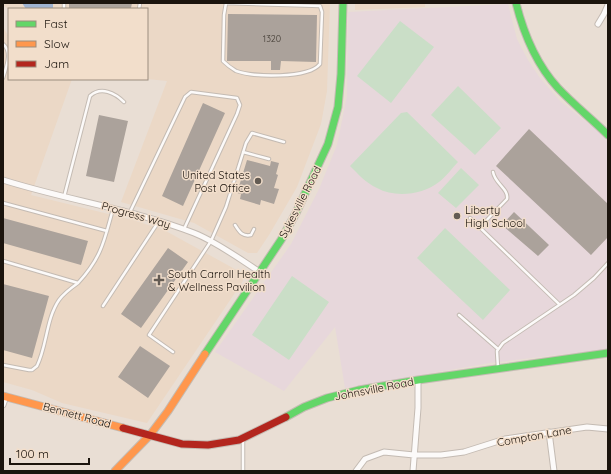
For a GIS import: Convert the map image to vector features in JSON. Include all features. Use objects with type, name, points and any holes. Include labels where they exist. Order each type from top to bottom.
[{"type":"street","name":"Sykesville Road","points":[[115,471],[150,435],[168,411],[281,240],[296,213],[323,156],[332,130],[340,95],[343,3]]},
{"type":"street","points":[[516,3],[523,31],[529,46],[544,70],[558,88],[608,135]]},
{"type":"street","points":[[598,24],[608,5]]},
{"type":"street","name":"Progress Way","points":[[3,180],[130,212],[183,229],[211,241],[260,272]]},
{"type":"street","name":"Johnsville Road","points":[[150,435],[182,444],[221,444],[243,439],[263,430],[291,413],[327,398],[359,390],[418,380],[608,353]]},
{"type":"street","points":[[413,471],[418,408],[418,380]]},
{"type":"street","points":[[3,405],[4,396]]},
{"type":"street","name":"Bennett Road","points":[[4,396],[150,435]]},
{"type":"street","name":"Compton Lane","points":[[356,471],[365,460],[376,454],[384,452],[414,455],[441,455],[464,452],[505,439],[548,432],[587,427],[608,429]]},
{"type":"street","points":[[548,432],[554,471]]},
{"type":"lane","points":[[226,3],[320,6],[322,12],[320,64],[318,67],[312,70],[288,75],[246,73],[230,68],[223,61],[224,15],[226,3]]},
{"type":"lane","points":[[3,78],[8,59]]},
{"type":"lane","points":[[64,196],[90,96],[96,92],[112,92],[124,102]]},
{"type":"lane","points":[[130,212],[185,97],[191,92],[237,98],[240,105],[237,114],[183,229]]},
{"type":"lane","points":[[173,352],[149,335],[211,241],[226,207],[246,142],[252,133],[284,142]]},
{"type":"lane","points":[[243,152],[269,159]]},
{"type":"lane","points":[[480,227],[507,199],[508,195],[494,178],[493,172]]},
{"type":"lane","points":[[3,203],[107,231]]},
{"type":"lane","points":[[3,365],[29,370],[32,370],[37,366],[52,314],[57,303],[78,283],[98,258],[102,250],[113,208]]},
{"type":"lane","points":[[470,218],[559,304]]},
{"type":"lane","points":[[102,306],[159,221]]},
{"type":"lane","points":[[235,225],[240,232],[245,235],[251,235],[254,229]]},
{"type":"lane","points":[[3,261],[78,283]]},
{"type":"lane","points":[[498,369],[498,349],[503,343],[574,295],[594,278],[608,262]]},
{"type":"lane","points":[[459,315],[498,349]]},
{"type":"lane","points":[[243,439],[243,471]]},
{"type":"shaded area","points":[[3,3],[330,3],[327,91],[321,124],[297,187],[257,253],[248,253],[194,223],[121,202],[167,81],[148,79],[148,8],[8,9],[3,5]]},
{"type":"shaded area","points":[[355,3],[425,3],[425,7],[355,10]]},
{"type":"shaded area","name":"Liberty High School","points":[[508,4],[517,39],[540,78],[560,101],[599,132],[608,142],[608,349],[490,363],[345,388],[335,327],[284,391],[215,352],[291,244],[319,189],[337,145],[347,96],[348,12]]},
{"type":"shaded area","points":[[3,27],[8,35],[8,80],[72,80],[31,195],[133,220],[164,230],[242,273],[243,281],[147,423],[62,403],[32,390],[3,382]]},
{"type":"green space","points":[[400,21],[434,47],[391,103],[357,76]]},
{"type":"green space","points":[[458,86],[501,128],[475,155],[431,115]]},
{"type":"green space","points":[[407,112],[458,162],[444,178],[425,190],[408,194],[392,193],[369,184],[350,166],[401,113]]},
{"type":"green space","points":[[461,168],[479,185],[456,208],[438,193]]},
{"type":"green space","points":[[445,228],[510,290],[483,320],[417,258]]},
{"type":"green space","points":[[292,276],[329,302],[289,360],[252,335]]},
{"type":"water","points":[[22,3],[53,3],[53,8],[25,8]]},
{"type":"building","points":[[69,3],[132,3],[131,8],[69,8]]},
{"type":"building","points":[[228,14],[317,15],[316,62],[281,61],[280,70],[271,70],[271,61],[227,61]]},
{"type":"building","points":[[203,103],[225,113],[183,206],[162,196]]},
{"type":"building","points":[[99,115],[128,121],[114,182],[86,176]]},
{"type":"building","name":"Liberty High School","points":[[529,129],[608,204],[608,237],[591,255],[496,166]]},
{"type":"building","name":"United States Post Office","points":[[247,160],[270,166],[271,161],[279,163],[276,174],[278,175],[274,188],[279,189],[274,204],[261,200],[260,205],[240,199],[241,194],[237,193]]},
{"type":"building","name":"Liberty High School","points":[[514,212],[549,245],[538,256],[502,225]]},
{"type":"building","points":[[3,218],[88,241],[81,265],[3,243]]},
{"type":"building","points":[[168,248],[188,262],[141,328],[121,314]]},
{"type":"building","points":[[3,284],[49,296],[32,358],[3,350]]},
{"type":"building","points":[[140,346],[170,366],[148,398],[118,377]]},
{"type":"traffic: fast","points":[[205,354],[281,240],[296,213],[328,144],[338,107],[341,74],[343,3]]},
{"type":"traffic: fast","points":[[516,3],[527,38],[543,69],[558,88],[608,135]]},
{"type":"traffic: fast","points":[[286,417],[304,407],[327,398],[359,390],[418,380],[608,353]]},
{"type":"traffic: slow","points":[[115,471],[150,435],[168,411],[205,354]]},
{"type":"traffic: slow","points":[[3,396],[123,428]]},
{"type":"traffic: jam","points":[[123,428],[182,444],[208,445],[239,440],[286,417]]},
{"type":"place","name":"United States Post Office","points":[[258,181]]},
{"type":"place","name":"Liberty High School","points":[[457,216]]},
{"type":"place","name":"South Carroll Health & Wellness Pavilion","points":[[159,280]]}]
